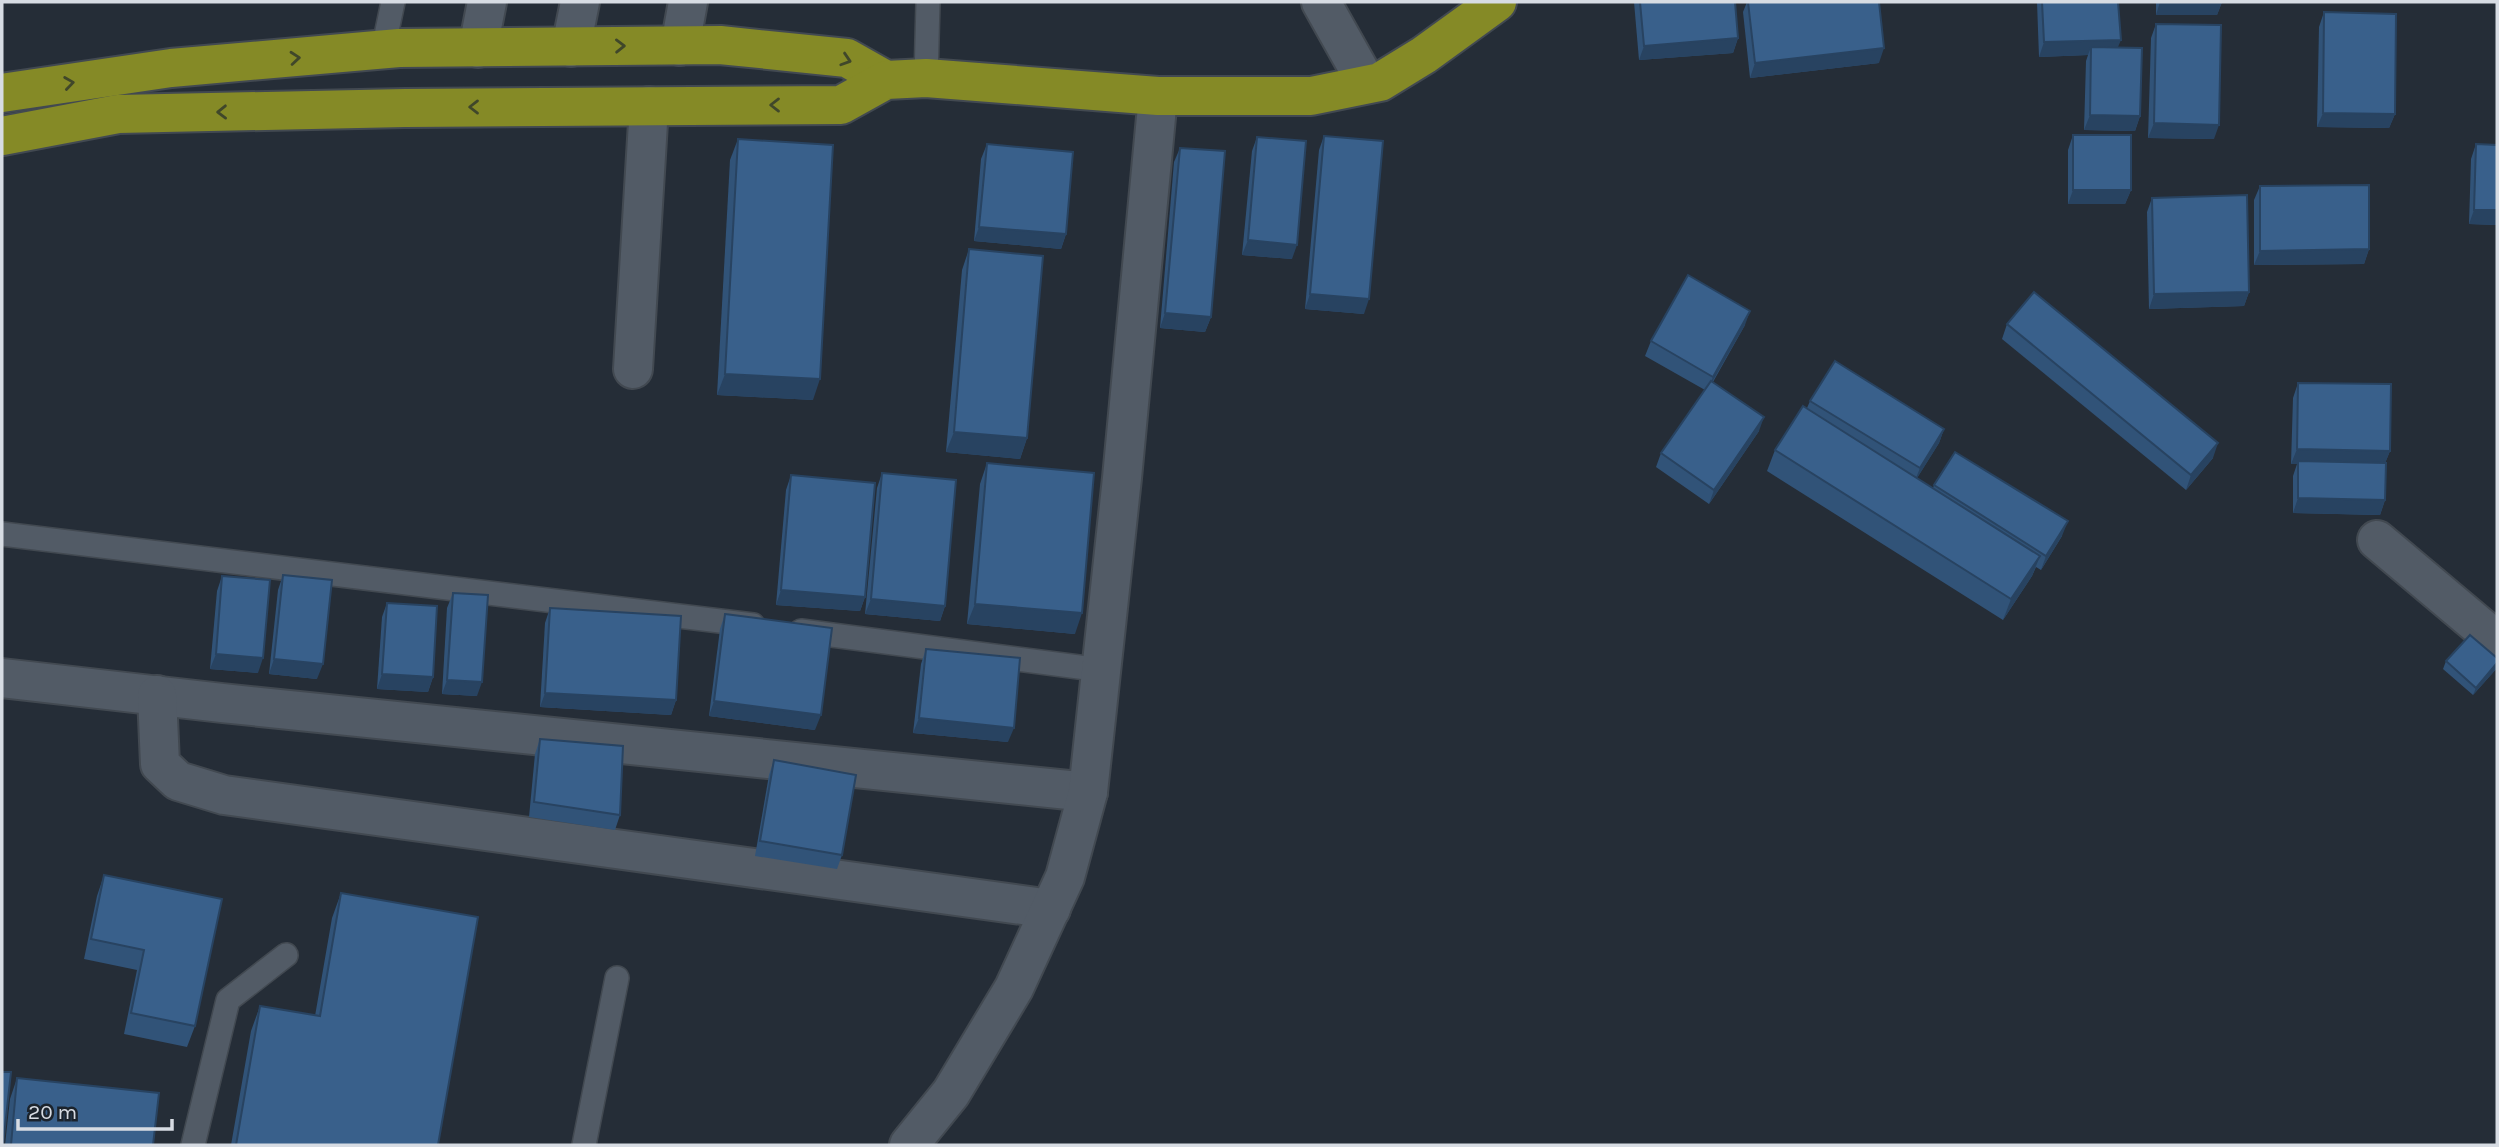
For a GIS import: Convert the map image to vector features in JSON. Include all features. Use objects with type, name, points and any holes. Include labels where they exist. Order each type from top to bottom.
[{"type":"highway","points":[[2,136],[118,114],[841,105],[886,80],[926,78],[1158,96],[1311,96],[1380,82],[1424,55],[1494,3]]},
{"type":"highway","points":[[2,93],[171,68],[383,50],[478,48],[720,45],[847,58],[886,80]]},
{"type":"highway","points":[[516,107],[518,48]]},
{"type":"street","points":[[478,48],[487,2]]},
{"type":"street","points":[[571,47],[580,2]]},
{"type":"street","points":[[680,46],[688,2]]},
{"type":"street","points":[[1321,2],[1367,85]]},
{"type":"street","points":[[909,1145],[951,1093],[1014,988],[1065,877],[1088,792],[1158,96]]},
{"type":"street","points":[[633,369],[649,106]]},
{"type":"street","points":[[2377,540],[2497,641]]},
{"type":"street","points":[[2,678],[1088,792]]},
{"type":"street","points":[[157,695],[160,764],[178,781],[224,795],[1051,909]]},
{"type":"lane","points":[[383,50],[393,2]]},
{"type":"lane","points":[[926,78],[928,2]]},
{"type":"lane","points":[[2,534],[1102,670]]},
{"type":"lane","points":[[193,1145],[207,1096],[228,1000],[286,955]]},
{"type":"lane","points":[[584,1145],[617,978]]},
{"type":"building","points":[[1640,2],[1735,2],[1738,38],[1644,46]]},
{"type":"building","points":[[1748,2],[1879,2],[1884,48],[1755,63]]},
{"type":"building","points":[[2042,2],[2118,2],[2121,40],[2044,42]]},
{"type":"building","points":[[2324,12],[2396,14],[2395,114],[2323,113]]},
{"type":"building","points":[[2156,24],[2221,25],[2219,125],[2154,123]]},
{"type":"building","points":[[2091,47],[2142,48],[2140,116],[2090,115]]},
{"type":"building","points":[[2073,135],[2131,135],[2131,190],[2073,190]]},
{"type":"building","points":[[1324,136],[1383,141],[1369,299],[1310,294]]},
{"type":"building","points":[[1257,137],[1306,141],[1297,245],[1248,240]]},
{"type":"building","points":[[738,139],[833,145],[820,379],[725,374]]},
{"type":"building","points":[[987,144],[1073,152],[1066,234],[979,227]]},
{"type":"building","points":[[2476,144],[2497,145],[2497,210],[2474,210]]},
{"type":"building","points":[[1180,148],[1225,151],[1211,317],[1165,313]]},
{"type":"building","points":[[2369,185],[2369,249],[2260,251],[2260,186]]},
{"type":"building","points":[[2247,195],[2249,292],[2154,294],[2152,198]]},
{"type":"building","points":[[969,249],[1043,256],[1027,438],[954,432]]},
{"type":"building","points":[[1688,275],[1750,311],[1713,377],[1651,341]]},
{"type":"building","points":[[2034,292],[2218,443],[2191,475],[2007,324]]},
{"type":"building","points":[[1835,361],[1944,429],[1920,468],[1810,401]]},
{"type":"building","points":[[1711,381],[1764,417],[1714,490],[1661,453]]},
{"type":"building","points":[[2298,383],[2391,384],[2390,451],[2297,449]]},
{"type":"building","points":[[1803,406],[2040,556],[2011,599],[1775,450]]},
{"type":"building","points":[[1955,452],[2068,521],[2046,556],[1934,485]]},
{"type":"building","points":[[2298,461],[2386,463],[2385,500],[2298,498]]},
{"type":"building","points":[[987,463],[1094,473],[1082,613],[975,604]]},
{"type":"building","points":[[882,473],[956,480],[945,606],[871,599]]},
{"type":"building","points":[[791,475],[875,483],[865,597],[781,590]]},
{"type":"building","points":[[283,575],[332,580],[323,664],[274,659]]},
{"type":"building","points":[[222,576],[270,580],[263,658],[216,654]]},
{"type":"building","points":[[453,593],[488,595],[482,682],[447,680]]},
{"type":"building","points":[[387,603],[437,606],[433,677],[382,674]]},
{"type":"building","points":[[550,608],[681,616],[676,700],[545,693]]},
{"type":"building","points":[[725,614],[832,628],[821,715],[714,701]]},
{"type":"building","points":[[2470,635],[2497,658],[2497,663],[2476,688],[2446,661]]},
{"type":"building","points":[[926,649],[1020,658],[1014,728],[919,718]]},
{"type":"building","points":[[540,739],[623,746],[620,815],[534,802]]},
{"type":"building","points":[[774,760],[856,775],[842,855],[760,841]]},
{"type":"building","points":[[104,875],[222,899],[195,1026],[131,1013],[144,950],[91,939]]},
{"type":"building","points":[[341,893],[478,917],[438,1145],[236,1145],[260,1006],[320,1016]]},
{"type":"building","points":[[2,1072],[11,1072],[3,1145],[2,1145]]},
{"type":"building","points":[[17,1078],[159,1093],[153,1145],[11,1145]]}]
